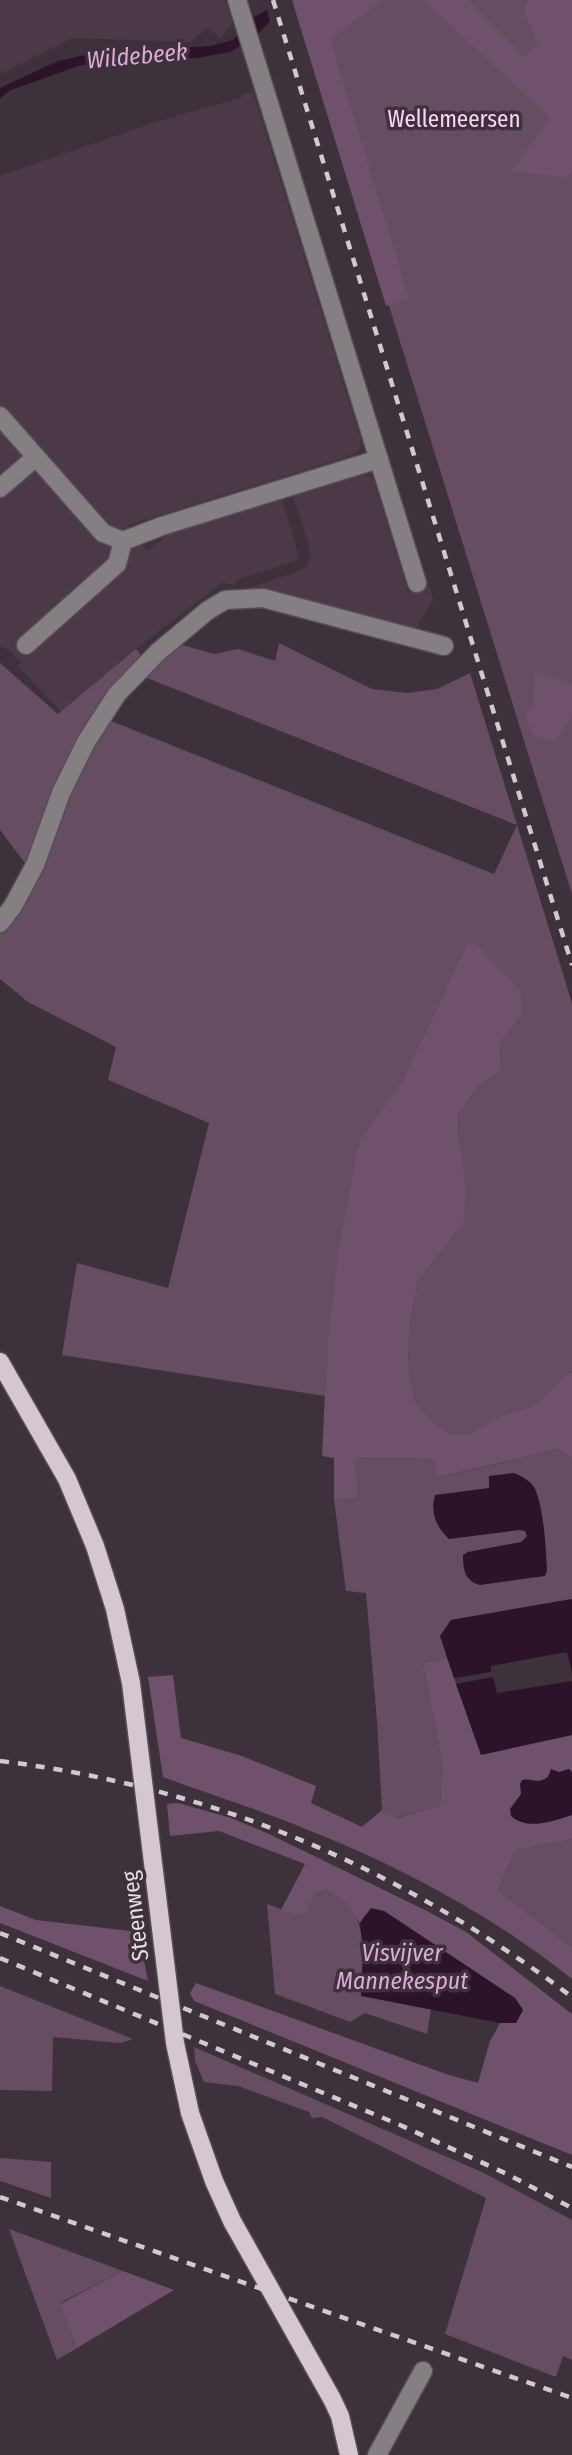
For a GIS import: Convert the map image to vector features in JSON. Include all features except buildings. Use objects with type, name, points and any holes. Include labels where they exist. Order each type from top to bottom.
[{"type":"main road","name":"Steenweg","points":[[0,1362],[67,1479],[95,1546],[116,1609],[131,1682],[175,2043],[190,2113],[214,2181],[232,2221],[340,2416],[352,2455]]},
{"type":"street","points":[[237,0],[417,583]]},
{"type":"street","points":[[0,416],[103,533],[123,541],[162,526],[379,459]]},
{"type":"street","points":[[0,488],[36,457]]},
{"type":"street","points":[[26,645],[117,564],[123,541]]},
{"type":"street","points":[[0,923],[13,906],[34,865],[61,793],[86,742],[117,694],[158,652],[207,611],[225,600],[263,598],[444,646]]},
{"type":"street","points":[[377,2455],[423,2371]]},
{"type":"shaded area","points":[[0,0],[225,0],[232,23],[221,39],[207,28],[190,42],[73,38],[0,74]]},
{"type":"shaded area","points":[[292,0],[382,0],[330,39],[409,298],[386,306]]},
{"type":"shaded area","points":[[423,0],[468,0],[524,57],[538,45],[524,12],[527,0],[572,0],[572,169],[567,177],[511,172],[550,117]]},
{"type":"shaded area","points":[[253,92],[361,440],[360,449],[353,455],[359,475],[370,476],[374,481],[408,591],[429,585],[433,600],[415,630],[246,589],[301,570],[308,565],[310,548],[293,496],[358,475],[352,455],[128,525],[147,551],[169,534],[282,499],[299,557],[296,561],[239,579],[234,585],[222,583],[136,649],[61,712],[18,666],[21,663],[8,648],[5,650],[0,646],[0,176],[158,121]]},
{"type":"shaded area","points":[[534,672],[572,684],[572,714],[556,741],[532,735],[525,712],[533,708]]},
{"type":"shaded area","points":[[467,943],[478,947],[520,991],[523,1013],[500,1044],[501,1070],[479,1086],[458,1114],[466,1191],[463,1224],[418,1281],[411,1319],[408,1362],[415,1402],[431,1420],[450,1434],[468,1434],[501,1416],[530,1407],[545,1396],[565,1374],[572,1372],[572,1460],[559,1449],[436,1478],[435,1459],[355,1458],[358,1498],[334,1500],[334,1458],[322,1456],[327,1348],[338,1253],[360,1138],[402,1081]]},
{"type":"shaded area","points":[[447,1658],[481,1754],[572,1735],[572,1839],[515,1851],[498,1890],[572,1947],[572,1979],[479,1914],[412,1877],[343,1844],[163,1777],[148,1677],[173,1675],[181,1738],[242,1756],[316,1786],[311,1803],[362,1827],[382,1810],[397,1818],[440,1806],[442,1763],[423,1663]]},
{"type":"shaded area","points":[[178,1803],[231,1818],[267,1833],[427,1911],[466,1932],[572,2014],[572,2155],[194,2001],[190,1993],[196,1983],[446,2074],[478,2083],[490,2041],[500,2023],[516,2023],[523,2010],[515,1998],[384,1911],[365,1915],[360,1923],[344,1901],[326,1889],[315,1894],[303,1917],[281,1910],[305,1864],[219,1831],[170,1836],[167,1804]]},
{"type":"shaded area","points":[[0,1906],[36,1920],[139,1932],[148,1981],[0,1923]]},
{"type":"shaded area","points":[[123,2271],[174,2290],[77,2348],[60,2304]]},
{"type":"green space","name":"Wellemeersen","points":[[294,0],[572,0],[572,894],[539,789]]},
{"type":"green space","points":[[279,643],[372,689],[407,693],[437,689],[470,673],[561,967],[572,1004],[572,1372],[565,1374],[545,1396],[530,1407],[501,1416],[468,1434],[450,1434],[431,1420],[415,1402],[408,1362],[411,1319],[418,1281],[463,1224],[458,1114],[479,1086],[501,1070],[500,1044],[523,1013],[467,943],[402,1081],[360,1138],[327,1348],[325,1396],[62,1355],[77,1263],[168,1288],[209,1123],[108,1080],[116,1047],[28,1002],[0,979],[0,932],[23,904],[60,811],[106,719],[494,874],[517,825],[142,676],[179,644],[214,654],[238,649],[275,661]]},
{"type":"green space","points":[[136,649],[141,655],[110,691],[28,867],[0,830],[0,663],[58,714]]},
{"type":"green space","points":[[559,1449],[572,1460],[572,1599],[451,1620],[441,1636],[447,1658],[423,1663],[442,1763],[440,1806],[396,1818],[382,1810],[366,1593],[346,1591],[334,1500],[358,1498],[354,1458],[435,1459],[437,1478]]},
{"type":"green space","points":[[572,1839],[572,1947],[498,1890],[515,1851]]},
{"type":"green space","points":[[326,1889],[345,1901],[358,1921],[363,1945],[361,1995],[431,2009],[427,2034],[365,2013],[350,2022],[275,1994],[267,1904],[302,1917],[315,1894]]},
{"type":"green space","points":[[0,1986],[133,2039],[120,2043],[53,2037],[52,2091],[0,2090]]},
{"type":"green space","points":[[194,2047],[484,2173],[572,2220],[572,2360],[563,2356],[556,2377],[445,2334],[486,2198],[322,2117],[312,2118],[309,2112],[238,2086],[204,2082],[195,2061]]},
{"type":"green space","points":[[0,2158],[51,2162],[51,2198],[0,2181]]},
{"type":"green space","points":[[9,2229],[123,2271],[60,2303],[77,2348],[57,2360]]},
{"type":"water","name":"Wildebeek","points":[[267,10],[270,21],[256,36],[230,52],[197,58],[81,65],[11,90],[0,98],[0,88],[58,61],[94,53],[211,46],[233,40],[254,17]]},
{"type":"water","points":[[514,1473],[530,1482],[536,1491],[543,1519],[547,1571],[545,1576],[480,1585],[471,1581],[466,1574],[463,1555],[521,1542],[527,1536],[525,1531],[449,1539],[435,1519],[435,1495],[489,1488],[489,1476]]},
{"type":"water","points":[[572,1599],[572,1673],[567,1652],[491,1666],[491,1672],[454,1678],[440,1636],[451,1620]]},
{"type":"water","points":[[493,1677],[497,1693],[572,1681],[572,1735],[481,1755],[456,1684]]},
{"type":"water","points":[[551,1769],[559,1772],[569,1769],[572,1772],[572,1815],[533,1824],[518,1821],[511,1816],[510,1809],[521,1794],[522,1780],[544,1779],[548,1777]]},
{"type":"water","name":"Visvijver Mannekesput","points":[[371,1908],[384,1911],[515,1998],[523,2010],[516,2023],[500,2023],[361,1996],[363,1951],[360,1923]]},
{"type":"railway","points":[[273,0],[572,965]]},
{"type":"railway","points":[[0,1761],[79,1773],[155,1791],[230,1813],[302,1840],[372,1872],[440,1909],[507,1951],[572,1997]]},
{"type":"railway","points":[[0,1933],[572,2167]]},
{"type":"railway","points":[[0,1958],[400,2125],[507,2174],[572,2208]]},
{"type":"railway","points":[[0,2197],[572,2398]]}]
